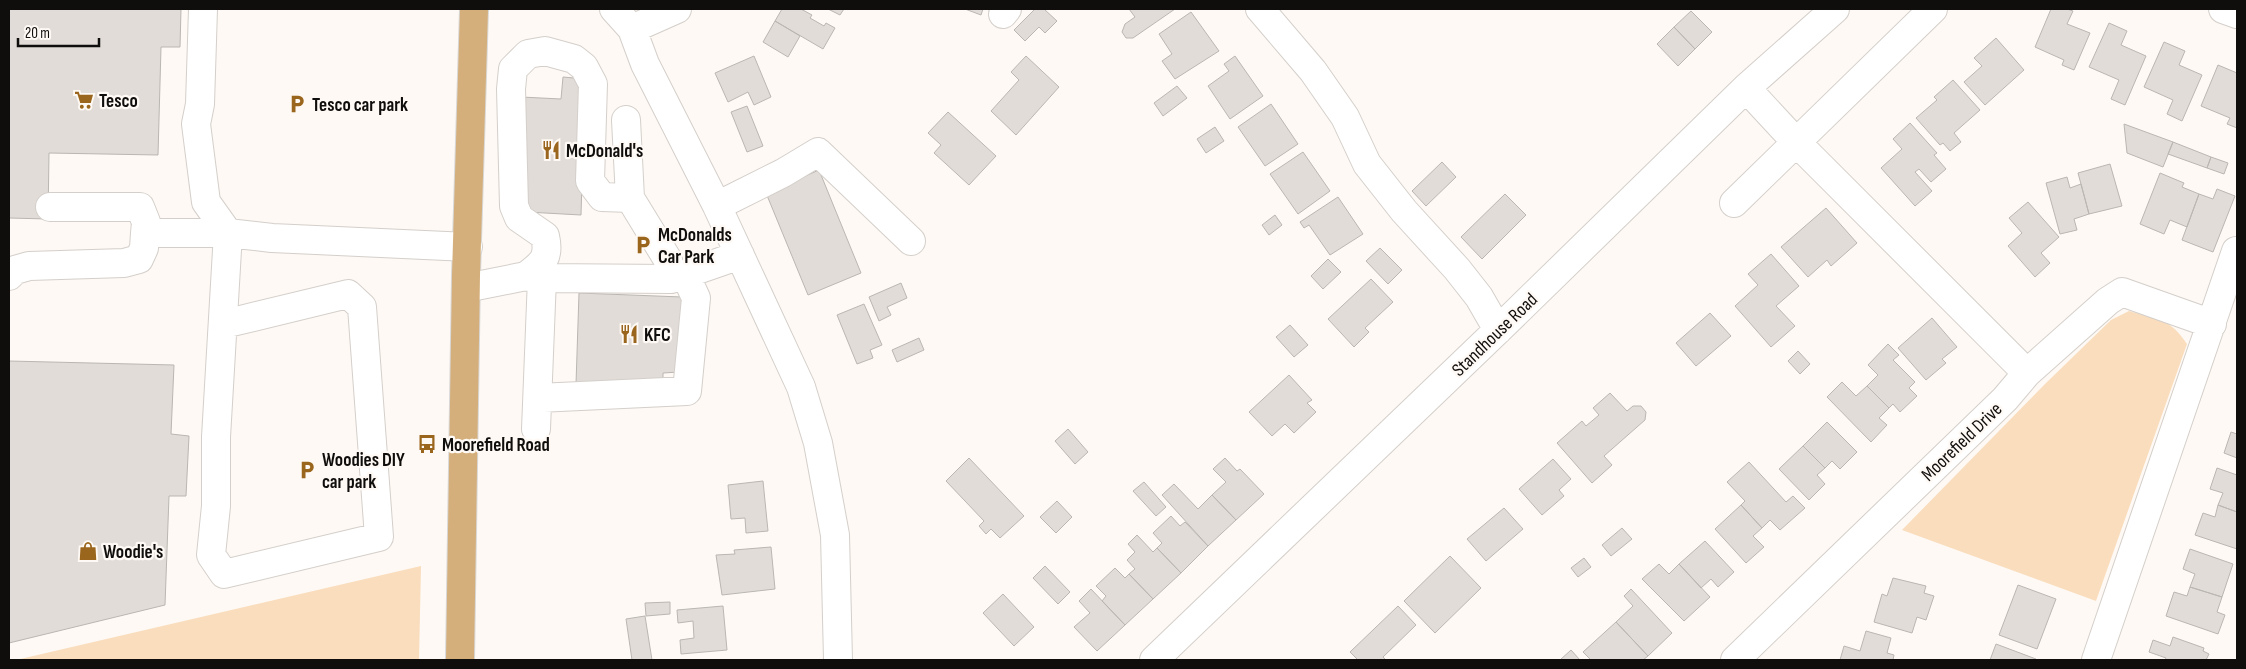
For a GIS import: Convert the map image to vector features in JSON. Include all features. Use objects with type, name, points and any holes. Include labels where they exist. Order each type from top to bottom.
[{"type":"main road","points":[[460,660],[466,288],[474,9]]},
{"type":"street","points":[[203,9],[200,104],[196,124],[206,202],[228,232],[216,437],[216,506],[210,555],[224,574],[379,537],[362,307],[348,294],[224,324]]},
{"type":"street","points":[[614,9],[632,29],[645,64],[717,206],[801,387],[818,443],[835,535],[838,660]]},
{"type":"street","points":[[632,29],[677,9]]},
{"type":"street","points":[[1260,9],[1313,70],[1345,117],[1367,164],[1404,211],[1457,269],[1479,298],[1498,330]]},
{"type":"street","name":"Standhouse Road","points":[[1154,660],[1498,330],[1746,88],[1835,9]]},
{"type":"street","points":[[1734,203],[1933,9]]},
{"type":"street","points":[[2223,9],[2237,14]]},
{"type":"street","points":[[536,429],[538,398],[534,277],[543,263],[548,248],[545,236],[520,218],[514,206],[512,76],[513,69],[528,54],[545,51],[574,59],[584,66],[593,84],[590,181],[602,197],[630,198]]},
{"type":"street","points":[[1746,88],[1796,142],[2027,373]]},
{"type":"street","points":[[538,398],[687,391],[696,298],[678,277],[630,198],[626,120]]},
{"type":"street","points":[[717,206],[783,173],[818,152],[911,241]]},
{"type":"street","points":[[9,276],[16,270],[29,266],[124,263],[139,259],[144,248],[146,222],[140,207],[50,206]]},
{"type":"street","points":[[145,233],[228,232],[272,238],[468,247]]},
{"type":"street","points":[[2096,660],[2236,252]]},
{"type":"street","points":[[466,288],[534,277],[678,277],[740,255]]},
{"type":"street","name":"Moorefield Drive","points":[[1735,660],[2005,399],[2027,373],[2081,323],[2122,292],[2212,324]]},
{"type":"shaded area","points":[[2129,311],[2169,324],[2181,335],[2187,344],[2096,601],[1902,530],[2045,384],[2111,320]]},
{"type":"shaded area","points":[[421,566],[419,660],[16,660]]},
{"type":"building","name":"Tesco","points":[[9,9],[181,9],[180,47],[161,47],[158,155],[49,153],[48,219],[9,218]]},
{"type":"building","points":[[782,9],[801,9],[812,15],[810,18],[824,26],[826,23],[835,28],[823,49],[775,21]]},
{"type":"building","points":[[828,9],[844,9],[840,15]]},
{"type":"building","points":[[965,9],[983,9],[981,15]]},
{"type":"building","points":[[1035,9],[1044,9],[1057,21],[1045,33],[1039,27],[1025,41],[1014,30]]},
{"type":"building","points":[[1129,9],[1175,9],[1133,38],[1126,38],[1122,32],[1125,24],[1135,17]]},
{"type":"building","points":[[2051,9],[2073,11],[2067,24],[2090,33],[2074,70],[2062,65],[2064,60],[2035,47]]},
{"type":"building","points":[[1691,11],[1712,32],[1695,49],[1674,27]]},
{"type":"building","points":[[1191,12],[1219,51],[1175,79],[1162,61],[1172,54],[1159,34]]},
{"type":"building","points":[[775,21],[800,36],[788,57],[763,42]]},
{"type":"building","points":[[2109,23],[2127,31],[2121,45],[2146,56],[2125,105],[2111,99],[2119,80],[2089,67]]},
{"type":"building","points":[[1674,27],[1695,49],[1678,66],[1657,44]]},
{"type":"building","points":[[1996,38],[2024,70],[1985,105],[1964,82],[1982,66],[1974,58]]},
{"type":"building","points":[[2164,42],[2185,51],[2179,65],[2202,75],[2182,121],[2167,114],[2173,100],[2144,87]]},
{"type":"building","points":[[754,56],[771,97],[754,105],[748,92],[728,102],[715,73]]},
{"type":"building","points":[[1026,56],[1059,87],[1016,135],[991,111],[1019,80],[1011,72]]},
{"type":"building","points":[[1235,56],[1263,96],[1230,119],[1208,86],[1229,71],[1224,64]]},
{"type":"building","points":[[2218,65],[2237,73],[2237,128],[2227,124],[2230,118],[2201,106]]},
{"type":"building","name":"McDonald's","points":[[563,77],[585,79],[581,215],[527,212],[521,97],[561,99]]},
{"type":"building","points":[[1953,80],[1980,110],[1954,133],[1961,142],[1950,151],[1943,143],[1940,145],[1916,118],[1937,100],[1934,97]]},
{"type":"building","points":[[1177,86],[1187,98],[1163,116],[1154,103]]},
{"type":"building","points":[[1271,104],[1298,144],[1265,166],[1238,127]]},
{"type":"building","points":[[747,106],[763,146],[747,152],[731,112]]},
{"type":"building","points":[[948,112],[996,156],[969,185],[934,153],[941,145],[928,133]]},
{"type":"building","points":[[1910,123],[1937,153],[1934,155],[1946,169],[1931,182],[1919,169],[1915,172],[1932,191],[1915,206],[1881,168],[1902,149],[1893,139]]},
{"type":"building","points":[[2124,124],[2173,142],[2163,167],[2127,153]]},
{"type":"building","points":[[1215,127],[1224,141],[1206,153],[1197,139]]},
{"type":"building","points":[[2173,142],[2211,157],[2207,168],[2168,154]]},
{"type":"building","points":[[1303,152],[1330,191],[1298,214],[1270,174]]},
{"type":"building","points":[[2211,157],[2228,163],[2224,174],[2207,168]]},
{"type":"building","points":[[1442,162],[1456,177],[1426,206],[1412,191]]},
{"type":"building","points":[[2110,164],[2122,206],[2089,214],[2078,173]]},
{"type":"building","points":[[819,170],[861,273],[808,295],[766,193]]},
{"type":"building","points":[[2160,173],[2184,183],[2182,187],[2199,194],[2187,227],[2170,220],[2164,234],[2140,224]]},
{"type":"building","points":[[2067,177],[2070,188],[2081,184],[2089,214],[2074,219],[2077,230],[2060,234],[2046,183]]},
{"type":"building","points":[[2217,189],[2235,196],[2213,252],[2182,240],[2199,194],[2213,199]]},
{"type":"building","points":[[1505,194],[1526,215],[1482,259],[1461,237]]},
{"type":"building","points":[[1338,197],[1363,234],[1330,255],[1309,225],[1304,228],[1300,222]]},
{"type":"building","points":[[2028,202],[2059,237],[2041,253],[2050,263],[2035,277],[2008,246],[2022,233],[2009,218]]},
{"type":"building","points":[[1826,208],[1857,243],[1831,266],[1827,260],[1808,277],[1781,247]]},
{"type":"building","points":[[1275,215],[1282,225],[1269,235],[1262,225]]},
{"type":"building","points":[[1380,248],[1402,270],[1388,284],[1366,261]]},
{"type":"building","points":[[1771,254],[1799,286],[1776,306],[1795,326],[1771,347],[1735,306],[1758,285],[1748,274]]},
{"type":"building","points":[[1328,259],[1341,272],[1323,289],[1311,276]]},
{"type":"building","points":[[1371,279],[1393,302],[1365,328],[1369,332],[1354,347],[1328,319]]},
{"type":"building","points":[[901,283],[907,298],[887,307],[891,315],[879,321],[869,297]]},
{"type":"building","name":"KFC","points":[[579,293],[682,297],[679,372],[663,373],[663,385],[576,384]]},
{"type":"building","points":[[864,304],[882,345],[870,350],[873,358],[857,364],[837,315]]},
{"type":"building","points":[[1710,313],[1731,336],[1696,366],[1676,343]]},
{"type":"building","points":[[1932,318],[1957,347],[1942,359],[1946,363],[1926,380],[1898,348]]},
{"type":"building","points":[[1290,325],[1308,345],[1294,357],[1276,337]]},
{"type":"building","points":[[919,338],[924,350],[897,362],[892,350]]},
{"type":"building","points":[[1888,344],[1899,355],[1893,360],[1915,382],[1909,388],[1917,396],[1900,412],[1893,404],[1889,408],[1867,386],[1878,375],[1868,365]]},
{"type":"building","points":[[1798,351],[1810,364],[1800,374],[1788,361]]},
{"type":"building","name":"Woodie's","points":[[9,361],[174,365],[171,434],[189,436],[186,496],[169,496],[165,605],[9,643]]},
{"type":"building","points":[[1289,375],[1312,400],[1307,403],[1316,412],[1294,433],[1285,424],[1272,436],[1249,412]]},
{"type":"building","points":[[1842,382],[1856,396],[1867,386],[1889,408],[1879,418],[1887,425],[1871,442],[1827,397]]},
{"type":"building","points":[[1610,393],[1627,411],[1633,406],[1641,406],[1646,412],[1645,420],[1604,456],[1612,465],[1592,483],[1557,443],[1582,421],[1586,426],[1599,415],[1593,408]]},
{"type":"building","points":[[1827,422],[1857,452],[1840,469],[1832,461],[1825,468],[1803,446]]},
{"type":"building","points":[[1068,429],[1088,452],[1075,464],[1055,441]]},
{"type":"building","points":[[2231,432],[2237,434],[2237,458],[2224,453]]},
{"type":"building","points":[[1803,446],[1825,468],[1817,475],[1825,484],[1809,500],[1779,469]]},
{"type":"building","points":[[969,458],[1024,516],[1000,538],[991,529],[986,534],[979,526],[984,521],[946,481]]},
{"type":"building","points":[[1225,458],[1237,471],[1240,469],[1264,494],[1236,520],[1212,495],[1226,482],[1213,469]]},
{"type":"building","points":[[1553,459],[1571,479],[1559,490],[1564,496],[1542,515],[1519,489]]},
{"type":"building","points":[[1749,462],[1786,502],[1793,496],[1805,508],[1780,530],[1770,520],[1762,528],[1741,505],[1745,501],[1727,482]]},
{"type":"building","points":[[2217,468],[2237,475],[2237,512],[2218,505],[2223,493],[2210,489]]},
{"type":"building","points":[[763,481],[768,531],[746,533],[745,518],[731,519],[728,485]]},
{"type":"building","points":[[1144,482],[1166,507],[1156,516],[1133,491]]},
{"type":"building","points":[[1174,484],[1198,509],[1212,495],[1236,520],[1208,546],[1162,495]]},
{"type":"building","points":[[1057,501],[1072,517],[1056,533],[1040,517]]},
{"type":"building","points":[[1741,505],[1762,528],[1753,536],[1764,547],[1746,563],[1715,529]]},
{"type":"building","points":[[2218,505],[2237,512],[2237,549],[2195,535],[2203,513],[2215,517]]},
{"type":"building","points":[[1504,508],[1523,529],[1486,561],[1467,539]]},
{"type":"building","points":[[1171,516],[1180,526],[1185,522],[1208,546],[1181,573],[1157,548],[1162,543],[1153,533]]},
{"type":"building","points":[[1622,528],[1632,539],[1611,556],[1602,545]]},
{"type":"building","points":[[1137,535],[1153,552],[1157,548],[1181,573],[1153,599],[1129,574],[1135,569],[1127,560],[1135,552],[1128,544]]},
{"type":"building","points":[[1705,541],[1734,572],[1718,587],[1711,579],[1701,588],[1679,564]]},
{"type":"building","points":[[771,547],[775,589],[722,595],[716,555],[735,554],[734,550]]},
{"type":"building","points":[[2190,549],[2233,564],[2222,597],[2190,587],[2195,574],[2183,569]]},
{"type":"building","points":[[1450,556],[1481,588],[1435,633],[1404,601]]},
{"type":"building","points":[[1584,558],[1591,567],[1578,577],[1571,568]]},
{"type":"building","points":[[1659,564],[1669,574],[1679,564],[1710,597],[1684,621],[1642,579]]},
{"type":"building","points":[[1045,566],[1070,592],[1058,604],[1033,578]]},
{"type":"building","points":[[1115,568],[1125,578],[1129,574],[1153,599],[1125,625],[1102,601],[1106,596],[1096,586]]},
{"type":"building","points":[[1893,578],[1926,586],[1924,593],[1934,596],[1926,620],[1917,617],[1912,633],[1874,622],[1882,594],[1887,596]]},
{"type":"building","points":[[2018,585],[2056,599],[2037,649],[1999,635]]},
{"type":"building","points":[[2190,587],[2222,597],[2217,612],[2225,615],[2218,634],[2166,616],[2174,592],[2187,596]]},
{"type":"building","points":[[1091,589],[1125,625],[1097,651],[1074,627],[1090,613],[1079,601]]},
{"type":"building","points":[[1631,589],[1672,633],[1648,656],[1616,622],[1633,606],[1624,596]]},
{"type":"building","points":[[1003,594],[1034,627],[1014,646],[983,613]]},
{"type":"building","points":[[670,602],[670,614],[646,616],[645,603]]},
{"type":"building","points":[[723,606],[727,650],[681,654],[680,640],[694,638],[693,621],[678,623],[677,610]]},
{"type":"building","points":[[1398,606],[1416,625],[1383,657],[1386,660],[1358,660],[1350,652]]},
{"type":"building","points":[[645,616],[652,660],[632,660],[626,619]]},
{"type":"building","points":[[1616,622],[1648,656],[1643,660],[1591,660],[1583,652]]},
{"type":"building","points":[[1866,631],[1891,638],[1887,653],[1894,655],[1893,660],[1840,660],[1844,646],[1860,651]]},
{"type":"building","points":[[2173,637],[2204,648],[2203,651],[2209,654],[2206,660],[2165,660],[2166,658],[2149,652],[2153,640],[2170,646]]},
{"type":"building","points":[[1996,644],[2036,659],[1990,660]]},
{"type":"building","points":[[1571,650],[1580,660],[1560,660]]},
{"type":"place","name":"Tesco","points":[[84,100]]},
{"type":"place","name":"Tesco car park","points":[[297,104]]},
{"type":"place","name":"McDonald's","points":[[551,150]]},
{"type":"place","name":"McDonalds Car Park","points":[[643,245]]},
{"type":"place","name":"KFC","points":[[629,334]]},
{"type":"place","name":"Moorefield Road","points":[[427,444]]},
{"type":"place","name":"Woodies DIY car park","points":[[307,470]]},
{"type":"place","name":"Woodie's","points":[[88,551]]}]
